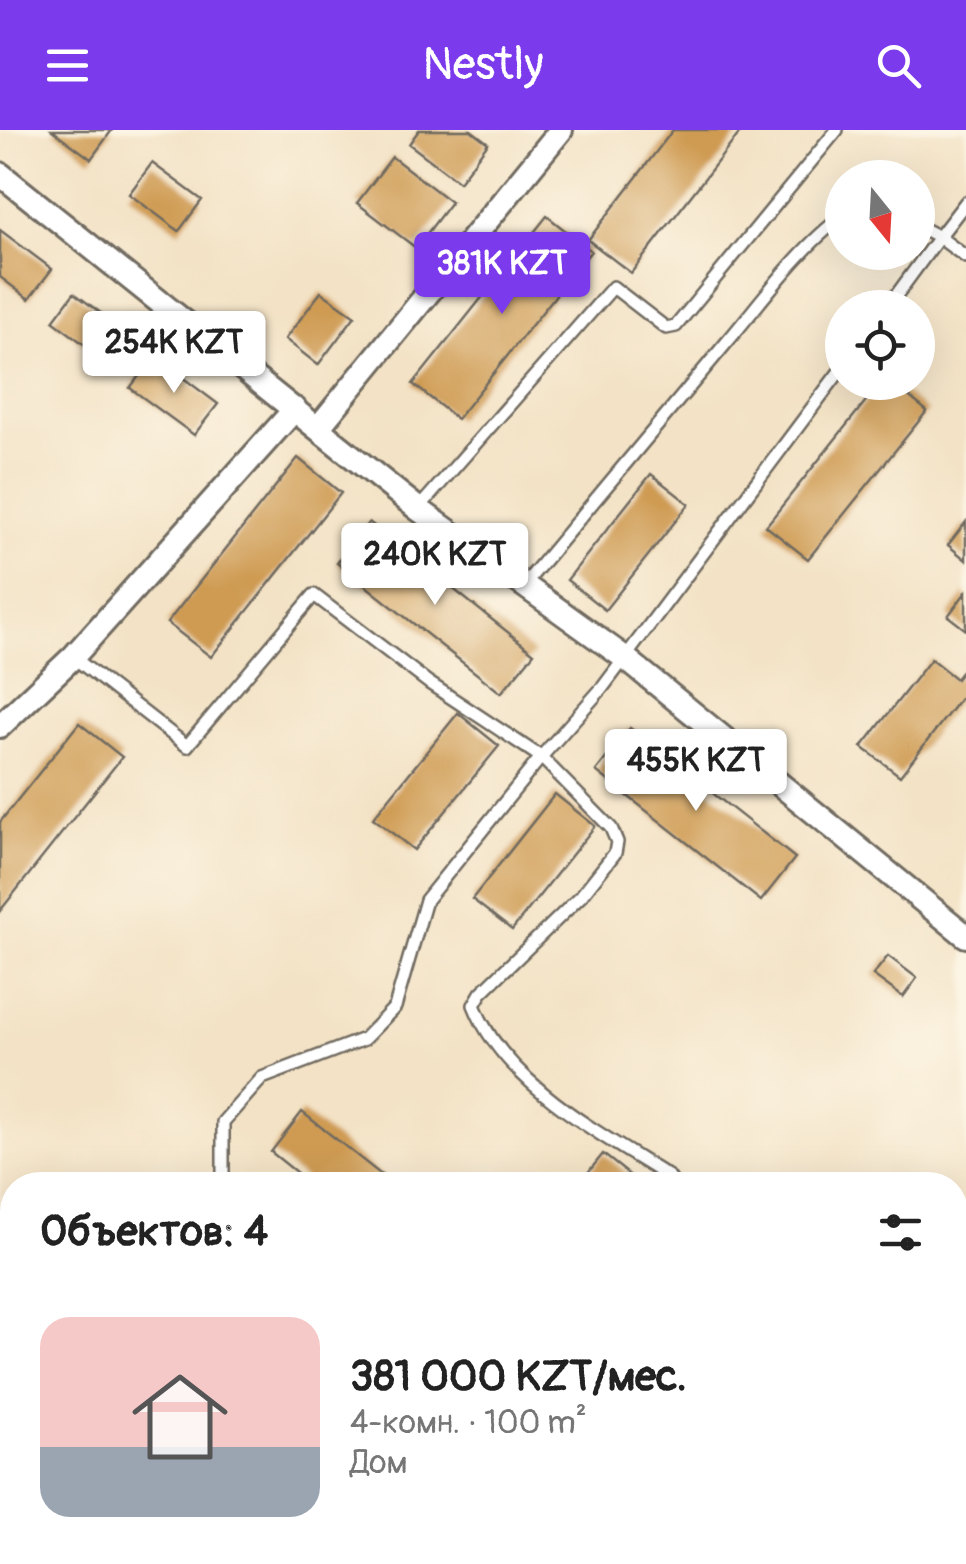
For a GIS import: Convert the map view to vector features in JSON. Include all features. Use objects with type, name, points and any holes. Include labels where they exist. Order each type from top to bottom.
[{"type":"street","points":[[318,428],[561,130]]},
{"type":"street","points":[[0,174],[418,509],[625,658],[966,936]]},
{"type":"street","points":[[0,726],[73,657],[296,409]]},
{"type":"lane","points":[[418,509],[614,287],[666,328],[676,326],[837,130]]},
{"type":"lane","points":[[900,290],[966,202]]},
{"type":"lane","points":[[524,585],[825,230]]},
{"type":"lane","points":[[935,234],[966,257]]},
{"type":"lane","points":[[223,1172],[223,1122],[262,1078],[364,1039],[394,1007],[426,900],[541,757],[604,687],[825,391]]},
{"type":"lane","points":[[73,657],[187,746],[314,595],[429,683],[541,757],[611,828],[616,853],[581,896],[481,993],[474,1005],[509,1060],[557,1105],[660,1172]]},
{"type":"building","points":[[52,130],[112,130],[91,159]]},
{"type":"building","points":[[419,130],[471,130],[488,143],[459,182],[409,144]]},
{"type":"building","points":[[673,130],[742,130],[631,273],[588,240]]},
{"type":"building","points":[[392,157],[451,202],[416,248],[357,203]]},
{"type":"building","points":[[152,163],[202,200],[179,231],[129,194]]},
{"type":"building","points":[[547,216],[591,251],[457,419],[413,384]]},
{"type":"building","points":[[0,230],[52,269],[29,299],[0,277]]},
{"type":"building","points":[[321,292],[355,316],[318,365],[285,339]]},
{"type":"building","points":[[74,293],[133,337],[112,365],[53,321]]},
{"type":"building","points":[[154,356],[218,404],[194,435],[130,388]]},
{"type":"building","points":[[867,400],[913,400],[927,411],[808,559],[766,526]]},
{"type":"building","points":[[298,458],[341,493],[211,657],[167,623]]},
{"type":"building","points":[[651,474],[689,504],[605,610],[567,580]]},
{"type":"building","points":[[369,522],[534,653],[501,693],[337,563]]},
{"type":"building","points":[[966,522],[966,560],[948,545]]},
{"type":"building","points":[[966,592],[966,630],[948,616]]},
{"type":"building","points":[[931,659],[956,679],[966,666],[966,691],[900,776],[862,747]]},
{"type":"building","points":[[458,713],[499,746],[414,850],[373,818]]},
{"type":"building","points":[[79,723],[122,757],[0,911],[0,822]]},
{"type":"building","points":[[630,728],[795,858],[761,901],[596,771]]},
{"type":"building","points":[[555,794],[595,826],[512,930],[472,899]]},
{"type":"building","points":[[888,956],[917,978],[903,997],[873,975]]},
{"type":"building","points":[[302,1112],[378,1172],[296,1172],[271,1152]]},
{"type":"building","points":[[603,1154],[626,1172],[588,1172]]}]
